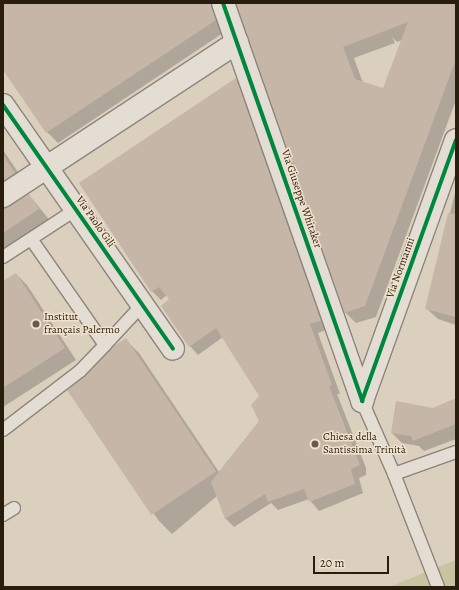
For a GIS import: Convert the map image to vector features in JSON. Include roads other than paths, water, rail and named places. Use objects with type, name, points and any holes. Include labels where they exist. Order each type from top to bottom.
[{"type":"street","name":"Via Giuseppe Whitaker","points":[[223,3],[362,401]]},
{"type":"street","points":[[3,196],[237,42]]},
{"type":"street","name":"Via Paolo Gili","points":[[3,105],[173,349]]},
{"type":"street","name":"Via Normanni","points":[[362,401],[456,140]]},
{"type":"lane","points":[[3,257],[75,210]]},
{"type":"lane","points":[[31,239],[105,345]]},
{"type":"lane","points":[[3,430],[80,371],[142,306]]},
{"type":"lane","name":"Via Giuseppe Whitaker","points":[[362,401],[394,474],[438,587]]},
{"type":"lane","points":[[394,474],[456,452]]},
{"type":"lane","points":[[3,516],[14,508]]},
{"type":"place","name":"Institut français Palermo","points":[[36,324]]},
{"type":"place","name":"Chiesa della Santissima Trinità","points":[[315,444]]}]
